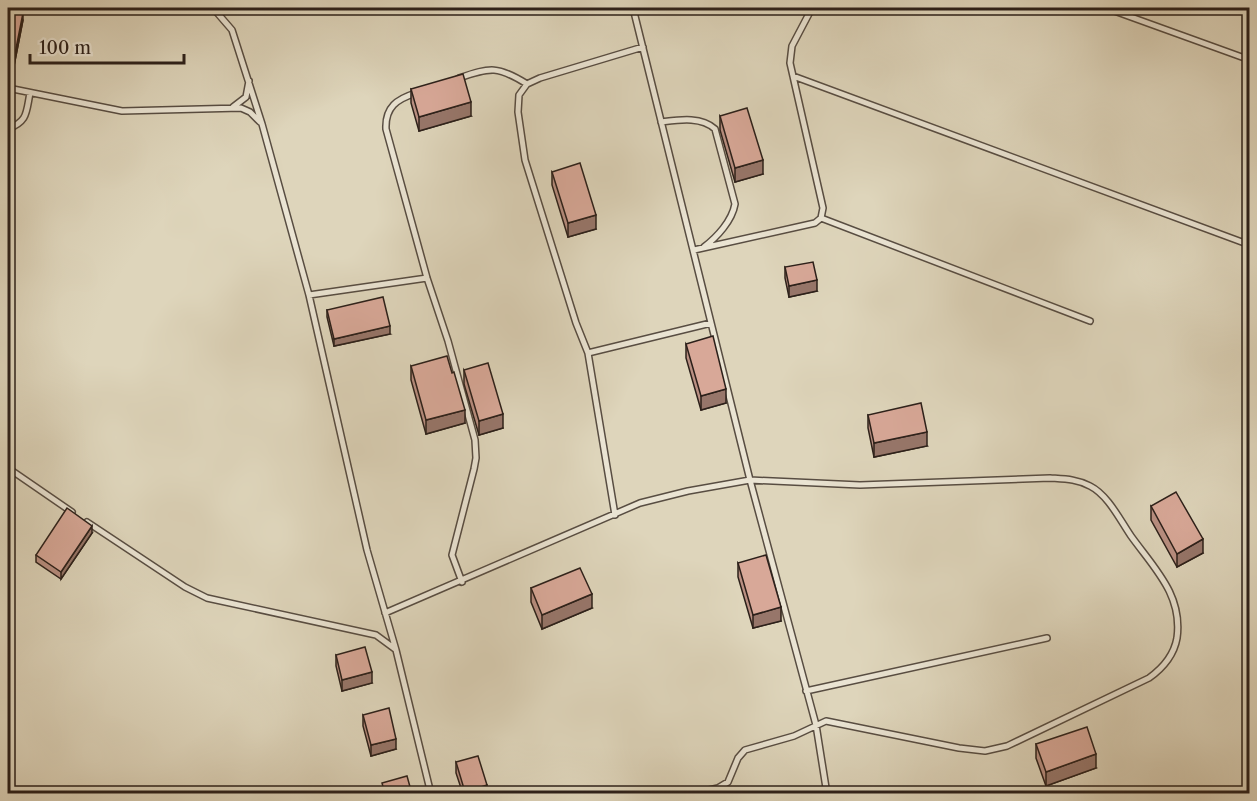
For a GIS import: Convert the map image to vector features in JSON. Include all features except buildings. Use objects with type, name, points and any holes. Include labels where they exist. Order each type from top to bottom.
[{"type":"lane","points":[[213,8],[232,30],[262,124],[309,295],[367,550],[396,650],[431,794]]},
{"type":"lane","points":[[633,8],[750,480],[816,725],[827,794]]},
{"type":"lane","points":[[694,250],[815,223],[820,218],[823,208],[790,63],[792,46],[812,8]]},
{"type":"lane","points":[[1106,8],[1250,60]]},
{"type":"lane","points":[[615,515],[588,353],[576,323],[525,160],[518,112],[519,95],[527,84],[642,47]]},
{"type":"lane","points":[[448,82],[489,68],[503,70],[527,84]]},
{"type":"lane","points":[[793,76],[1250,245]]},
{"type":"lane","points":[[232,108],[246,97],[249,80]]},
{"type":"lane","points":[[8,88],[122,111],[245,109],[262,124]]},
{"type":"lane","points":[[426,89],[398,101],[388,112],[386,123],[387,136],[475,440],[474,469],[452,555],[462,582]]},
{"type":"lane","points":[[8,129],[20,124],[26,116],[30,93]]},
{"type":"lane","points":[[661,122],[685,120],[705,122],[714,127],[734,198],[734,210],[726,225],[711,242],[694,250]]},
{"type":"lane","points":[[820,218],[1090,321]]},
{"type":"lane","points":[[309,295],[427,278]]},
{"type":"lane","points":[[588,353],[711,323]]},
{"type":"lane","points":[[8,468],[74,513]]},
{"type":"lane","points":[[385,613],[462,582],[640,503],[662,496],[750,480],[860,485],[1050,478],[1080,482],[1101,493],[1163,580],[1175,603],[1179,623],[1176,645],[1158,672],[1007,746],[985,751],[959,748],[832,722],[816,725],[794,736],[745,750],[738,758],[728,782],[718,788],[691,794]]},
{"type":"lane","points":[[83,520],[185,587],[207,598],[376,635],[396,650]]},
{"type":"lane","points":[[806,691],[1047,638]]},
{"type":"lane","points":[[8,785],[17,794]]}]
